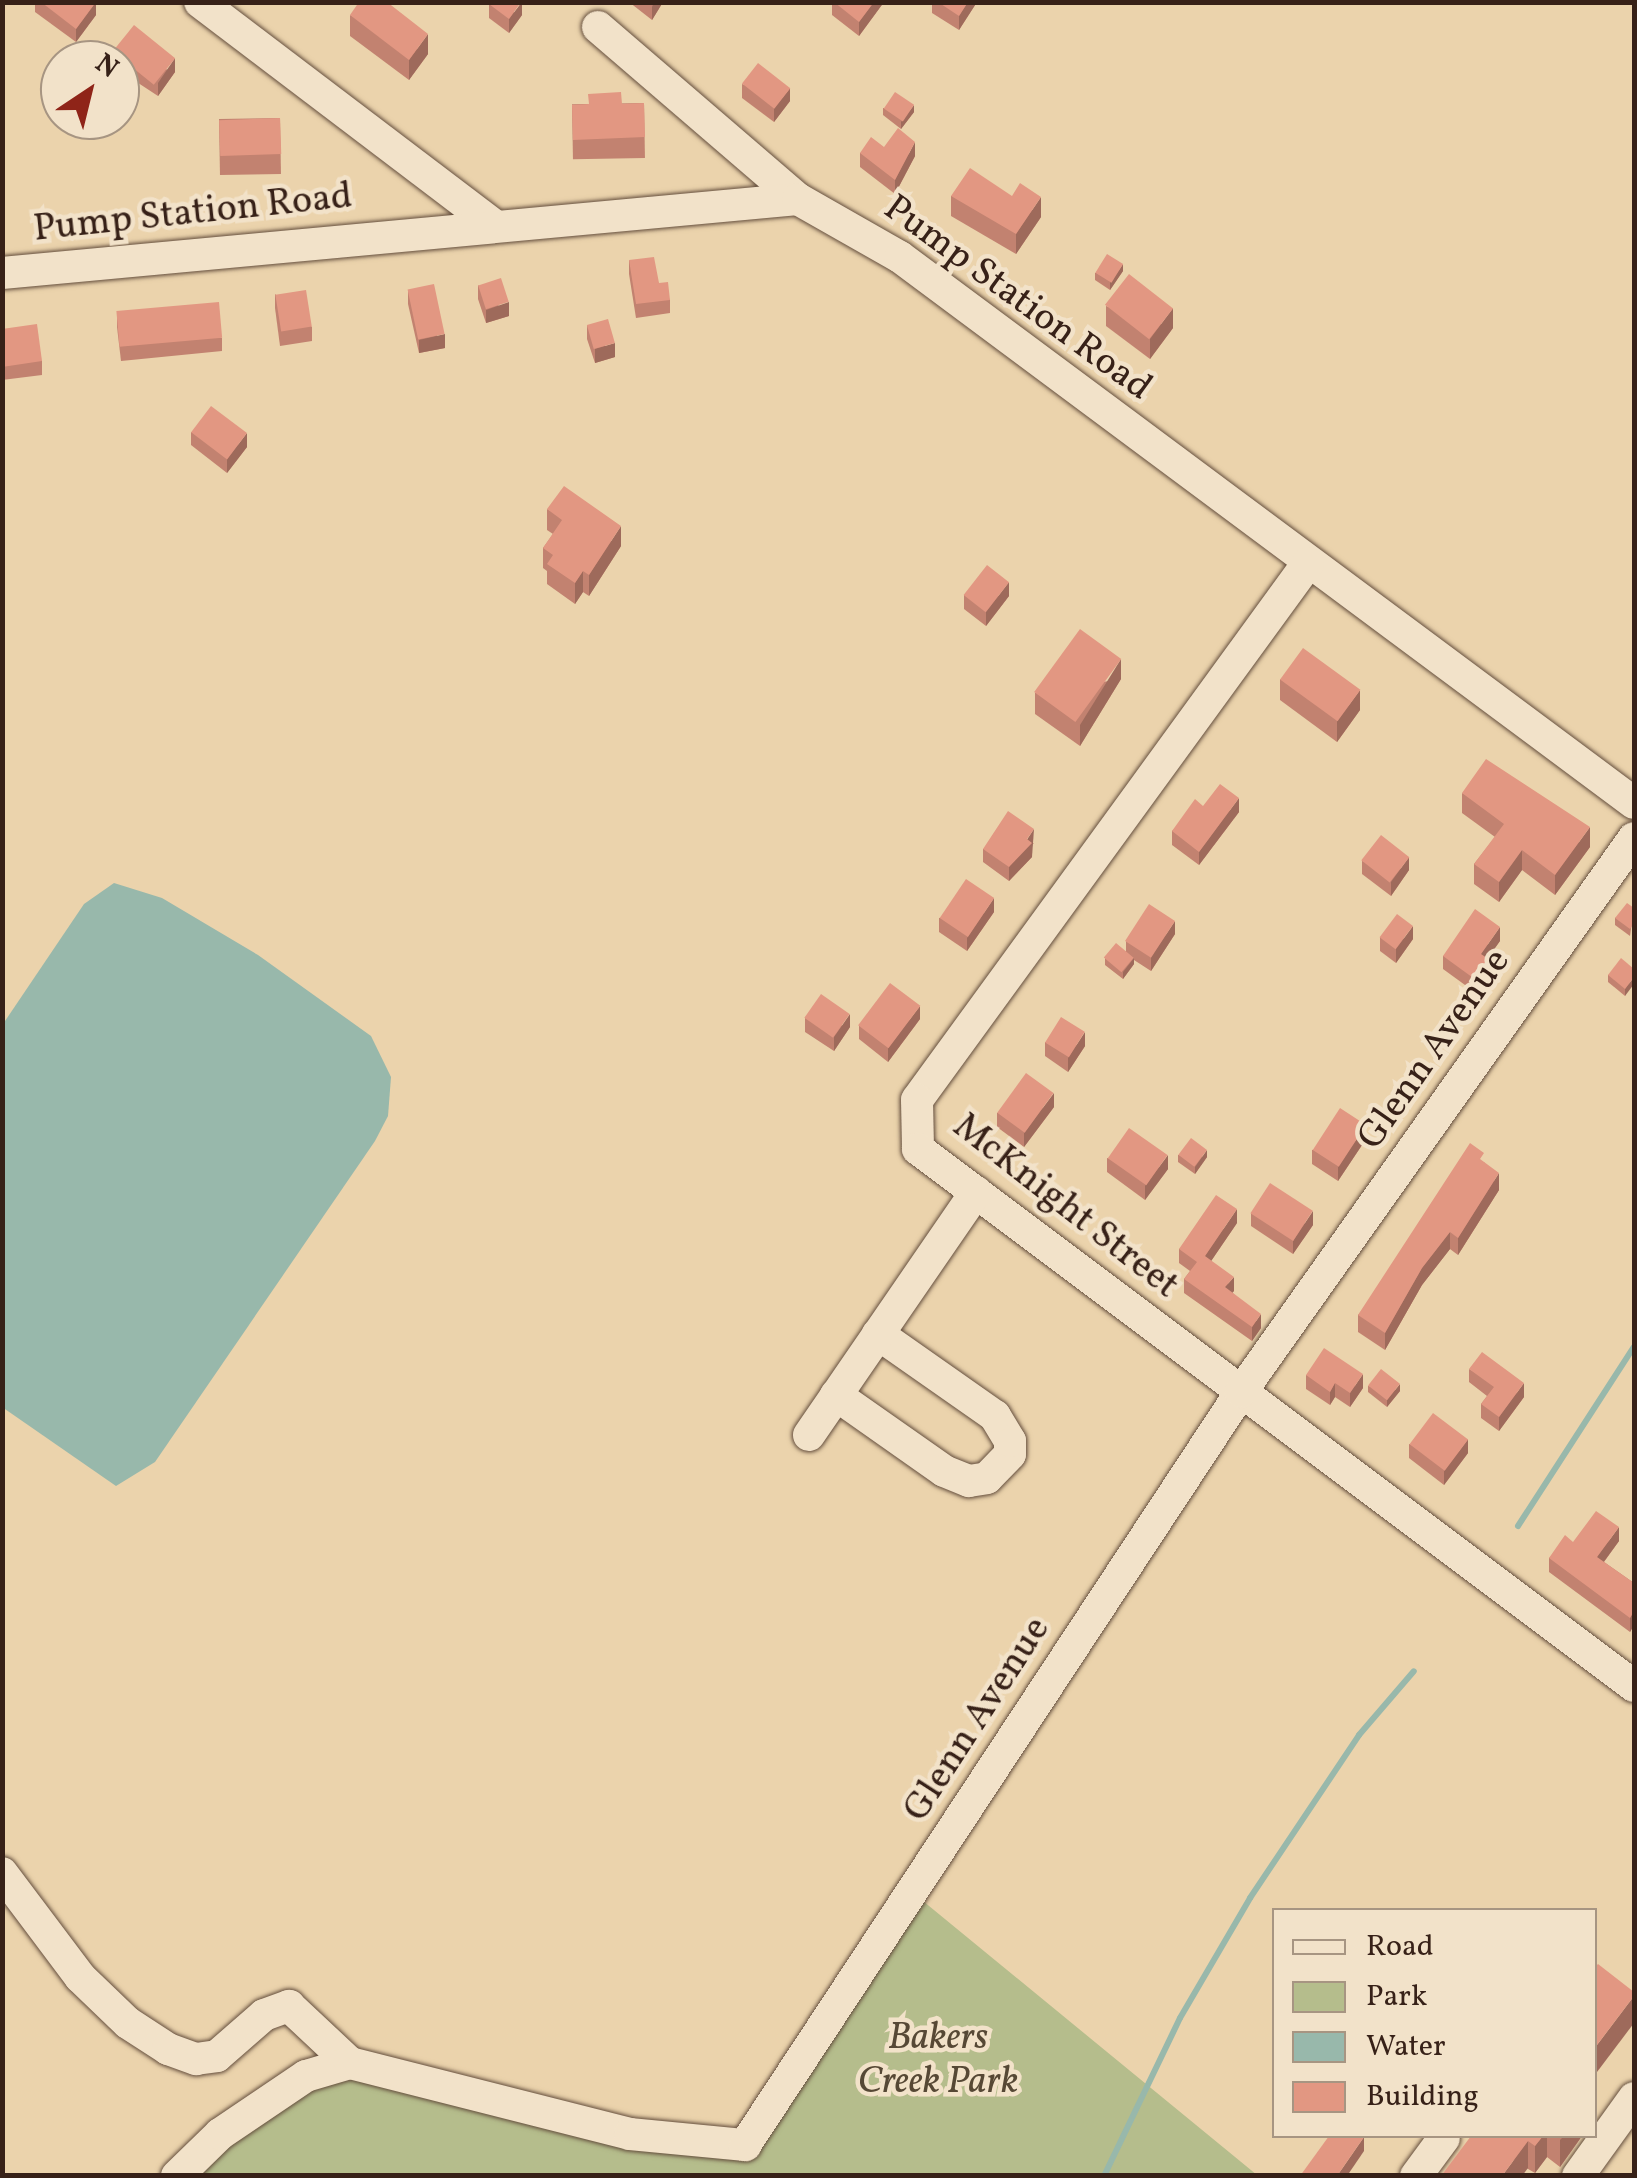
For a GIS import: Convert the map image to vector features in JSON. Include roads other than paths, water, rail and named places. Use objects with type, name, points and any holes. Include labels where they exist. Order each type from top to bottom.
[{"type":"street","points":[[200,2],[494,225]]},
{"type":"street","points":[[598,27],[798,198]]},
{"type":"street","name":"Pump Station Road","points":[[2,273],[798,198],[900,257],[1634,803]]},
{"type":"street","name":"McKnight Street","points":[[1308,563],[917,1100],[918,1149],[1634,1686]]},
{"type":"street","name":"Glenn Avenue","points":[[350,2064],[630,2134],[745,2146],[1242,1392],[1634,838]]},
{"type":"street","points":[[808,1434],[976,1192]]},
{"type":"street","points":[[836,1395],[944,1471],[969,1480],[987,1478],[1010,1454],[996,1416],[878,1334]]},
{"type":"street","points":[[2,1872],[80,1977],[128,2024],[168,2049],[196,2059],[217,2056],[264,2015],[289,2006],[350,2064]]},
{"type":"street","points":[[177,2176],[220,2134],[306,2076],[350,2064]]},
{"type":"street","points":[[1578,2176],[1634,2098]]},
{"type":"street","points":[[1416,2176],[1444,2138]]},
{"type":"water","points":[[114,883],[162,898],[258,955],[371,1036],[391,1077],[388,1116],[375,1141],[155,1462],[116,1486],[2,1407],[3,1024],[84,904]]},
{"type":"waterway","points":[[1518,1526],[1634,1347]]},
{"type":"waterway","points":[[1104,2176],[1180,2018],[1250,1898],[1359,1735],[1414,1671]]},
{"type":"park label","name":"Bakers Creek Park","points":[[938,2061]]}]
